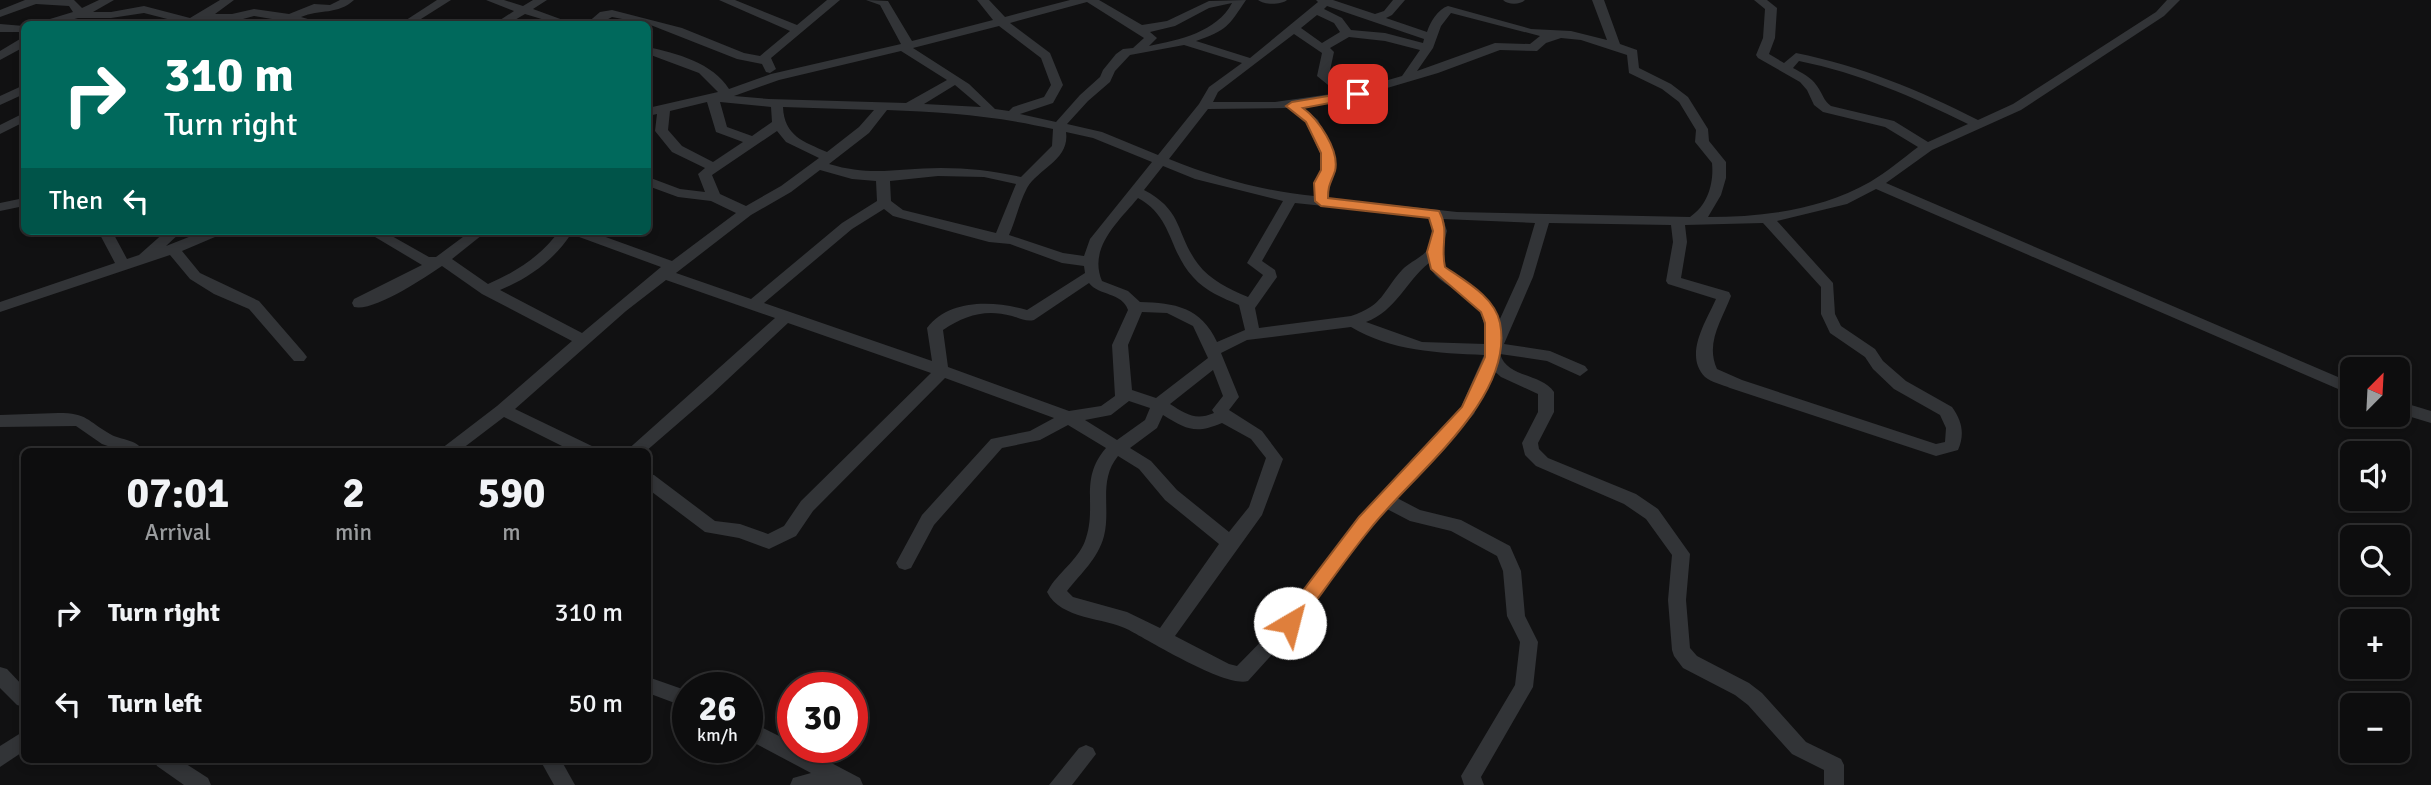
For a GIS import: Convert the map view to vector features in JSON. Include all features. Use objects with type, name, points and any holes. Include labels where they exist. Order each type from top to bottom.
[{"type":"street","points":[[1,13],[33,0],[57,0],[80,12],[144,9],[180,21]]},
{"type":"street","points":[[53,21],[108,0]]},
{"type":"street","points":[[191,21],[228,0]]},
{"type":"street","points":[[290,18],[314,7],[332,9],[348,0]]},
{"type":"street","points":[[411,21],[444,0]]},
{"type":"street","points":[[492,0],[557,21]]},
{"type":"street","points":[[505,21],[541,0]]},
{"type":"street","points":[[725,0],[796,29]]},
{"type":"street","points":[[775,77],[765,57],[834,0]]},
{"type":"street","points":[[875,0],[884,3],[905,46],[982,99],[990,112]]},
{"type":"street","points":[[983,0],[1000,20],[1046,56],[1057,85],[1049,100],[1017,110],[1012,116]]},
{"type":"street","points":[[651,111],[726,94],[775,77],[1083,0]]},
{"type":"street","points":[[1091,0],[1141,29],[1150,38],[1136,51]]},
{"type":"street","points":[[1141,29],[1156,28],[1182,20],[1199,8],[1231,0]]},
{"type":"street","points":[[1059,126],[1084,98],[1106,79],[1109,70],[1127,52],[1156,50],[1220,26],[1232,16],[1240,0]]},
{"type":"street","points":[[1264,0],[1281,0]]},
{"type":"street","points":[[1374,19],[1391,10],[1399,0]]},
{"type":"street","points":[[1509,0],[1519,0]]},
{"type":"street","points":[[1597,0],[1615,46]]},
{"type":"street","points":[[1760,0],[1771,8],[1773,21],[1769,44],[1762,55],[1804,79],[1813,89],[1818,102],[1827,108],[1889,124],[1927,148]]},
{"type":"street","points":[[712,97],[777,103],[990,112],[1059,126],[1122,144],[1215,181],[1291,198],[1434,214],[1543,219],[1767,219],[1833,205],[1875,184],[1927,148],[2017,107],[2160,14],[2174,0]]},
{"type":"street","points":[[1322,4],[1374,19],[1430,43]]},
{"type":"street","points":[[905,563],[928,520],[997,443],[1034,436],[1068,417],[1105,411],[1118,403],[1124,393],[1119,349],[1135,314],[1135,307],[1126,295],[1097,284],[1091,268],[1095,242],[1205,105],[1213,90],[1294,29],[1322,4]]},
{"type":"street","points":[[1322,4],[1344,24],[1347,33]]},
{"type":"street","points":[[1406,79],[1430,43],[1435,24],[1449,4],[1531,32],[1556,35]]},
{"type":"street","points":[[202,17],[232,18],[254,12],[302,21]]},
{"type":"street","points":[[596,21],[604,14],[612,13],[641,21]]},
{"type":"street","points":[[651,24],[678,31],[741,57],[767,61]]},
{"type":"street","points":[[0,28],[21,29]]},
{"type":"street","points":[[1294,29],[1328,52],[1323,76],[1345,93],[1354,96]]},
{"type":"street","points":[[1323,47],[1347,33],[1430,43]]},
{"type":"street","points":[[1205,105],[1263,109],[1354,96],[1499,46],[1533,48],[1545,36],[1573,35],[1633,53],[1633,70],[1674,90],[1702,129],[1702,142],[1719,162],[1715,194],[1701,217],[1686,221]]},
{"type":"street","points":[[1181,40],[1251,62]]},
{"type":"street","points":[[0,56],[21,44]]},
{"type":"street","points":[[651,51],[709,72],[722,85],[726,94]]},
{"type":"street","points":[[1787,67],[1796,57],[1856,72],[1920,96],[1977,124]]},
{"type":"street","points":[[909,107],[954,82]]},
{"type":"street","points":[[21,91],[0,104],[21,117]]},
{"type":"street","points":[[712,97],[721,129],[753,141]]},
{"type":"street","points":[[777,103],[777,125],[790,140],[824,162],[852,175],[883,177],[956,172],[984,173],[1024,182]]},
{"type":"street","points":[[451,448],[503,410],[581,339],[746,212],[824,162],[864,130],[884,106]]},
{"type":"street","points":[[1292,106],[1312,120],[1327,153],[1328,170],[1321,183],[1321,201]]},
{"type":"street","points":[[664,108],[661,131],[677,149],[712,169]]},
{"type":"street","points":[[0,130],[21,119]]},
{"type":"street","points":[[714,197],[705,174],[777,125]]},
{"type":"street","points":[[1002,236],[1024,182],[1057,152],[1062,140],[1059,126]]},
{"type":"street","points":[[753,305],[847,226],[884,203],[886,197],[883,177]]},
{"type":"street","points":[[651,182],[678,193],[714,197],[746,212]]},
{"type":"street","points":[[1875,184],[2340,384]]},
{"type":"street","points":[[1137,192],[1166,210],[1187,260],[1210,285],[1222,293],[1246,302],[1253,333]]},
{"type":"street","points":[[1248,307],[1270,277],[1270,273],[1254,263],[1291,198]]},
{"type":"street","points":[[0,206],[21,202]]},
{"type":"street","points":[[884,203],[898,213],[989,237],[1002,236],[1091,268]]},
{"type":"street","points":[[1434,214],[1440,231],[1434,252],[1438,269],[1488,309],[1493,323],[1494,352],[1504,372],[1537,385],[1546,392],[1546,412],[1530,443],[1531,451],[1542,462],[1630,499],[1652,514],[1681,554],[1677,600],[1681,650],[1690,662],[1742,689],[1799,748],[1834,765],[1834,785]]},
{"type":"street","points":[[1434,252],[1408,272],[1379,310],[1353,321],[1291,331],[1253,333],[1234,339],[1214,355],[1159,405],[1151,424],[1102,460],[1096,477],[1098,523],[1091,549],[1056,592],[1067,603],[1121,617],[1225,671],[1241,675],[1290,623],[1365,522],[1468,410],[1526,276],[1543,219]]},
{"type":"street","points":[[1686,221],[1673,281],[1724,296],[1705,338],[1704,354],[1711,373],[1736,384],[1938,451],[1952,446],[1955,430],[1951,417],[1946,411],[1900,385],[1878,365],[1870,353],[1835,329],[1828,314],[1828,286],[1767,219]]},
{"type":"street","points":[[107,235],[123,265]]},
{"type":"street","points":[[144,258],[170,235]]},
{"type":"street","points":[[0,307],[173,249],[206,235]]},
{"type":"street","points":[[379,235],[427,262],[440,261],[456,267],[487,290],[581,339]]},
{"type":"street","points":[[359,303],[379,295],[440,261],[475,235]]},
{"type":"street","points":[[487,290],[517,278],[555,249],[564,235]]},
{"type":"street","points":[[586,235],[669,265],[667,275]]},
{"type":"street","points":[[173,249],[195,276],[254,305],[299,357]]},
{"type":"street","points":[[941,372],[936,353],[939,343],[935,328],[944,320],[962,311],[994,306],[1029,316],[1091,268]]},
{"type":"street","points":[[667,275],[1068,417],[1145,465],[1171,495],[1230,543]]},
{"type":"street","points":[[1135,307],[1159,306],[1191,317],[1203,328],[1231,397],[1220,410],[1223,416],[1265,443],[1275,459],[1256,510],[1163,638]]},
{"type":"street","points":[[638,448],[785,317]]},
{"type":"street","points":[[1353,321],[1368,330],[1422,347],[1550,356],[1580,370]]},
{"type":"street","points":[[651,482],[710,527],[740,531],[769,542],[789,531],[807,506],[941,372]]},
{"type":"street","points":[[1124,393],[1159,405],[1183,420],[1201,425],[1223,416]]},
{"type":"street","points":[[503,410],[582,448]]},
{"type":"street","points":[[2410,411],[2431,417]]},
{"type":"street","points":[[0,421],[29,423],[75,419],[100,436],[130,448]]},
{"type":"street","points":[[1387,501],[1416,516],[1455,525],[1504,551],[1512,571],[1516,615],[1529,642],[1524,687],[1471,776],[1474,785]]},
{"type":"street","points":[[0,676],[21,696]]},
{"type":"street","points":[[651,686],[672,694]]},
{"type":"street","points":[[763,737],[853,785]]},
{"type":"street","points":[[0,758],[21,742]]},
{"type":"street","points":[[1059,785],[1086,754]]},
{"type":"street","points":[[168,763],[201,785]]},
{"type":"street","points":[[552,763],[565,785]]},
{"type":"street","points":[[800,785],[835,775]]},
{"type":"route","points":[[1290,623],[1365,522],[1468,410],[1493,357],[1493,323],[1488,309],[1438,269],[1434,252],[1440,231],[1434,214],[1321,201],[1321,183],[1328,170],[1327,153],[1312,120],[1292,106],[1358,94]]}]
